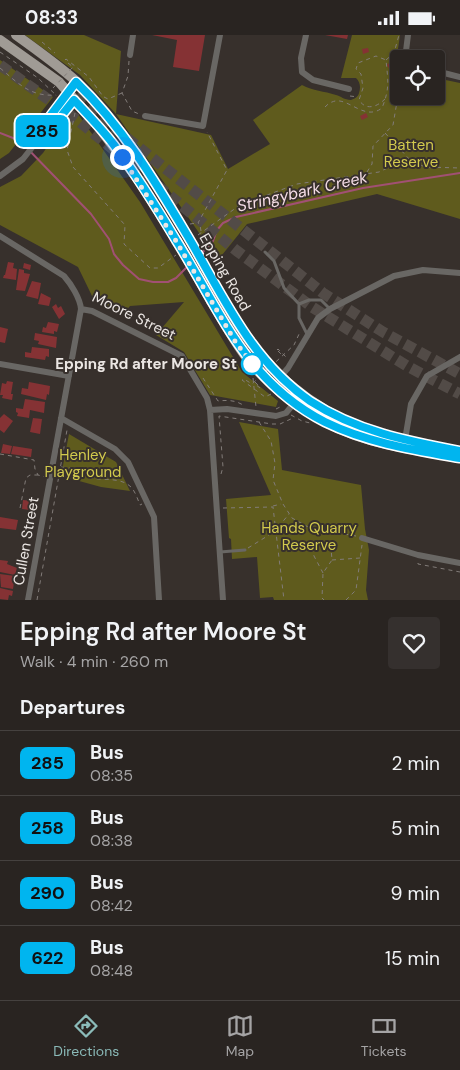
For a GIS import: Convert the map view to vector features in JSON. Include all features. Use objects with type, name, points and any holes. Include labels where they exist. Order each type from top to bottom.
[{"type":"main road","name":"Epping Road","points":[[16,35],[80,86],[135,151],[189,231],[216,287],[248,340],[298,398],[355,425],[383,435],[460,451]]},
{"type":"main road","name":"Epping Road","points":[[0,39],[59,82],[73,101],[114,145],[176,241],[236,343],[255,367],[298,398],[324,421],[368,440],[460,458]]},
{"type":"main road","points":[[73,101],[80,86]]},
{"type":"street","points":[[130,55],[133,35]]},
{"type":"street","points":[[145,116],[204,126],[220,35]]},
{"type":"street","points":[[306,35],[301,58],[302,72],[313,79],[349,89]]},
{"type":"street","points":[[406,50],[408,35]]},
{"type":"street","points":[[445,73],[460,77]]},
{"type":"street","points":[[38,140],[45,123],[73,101]]},
{"type":"street","points":[[0,176],[23,159],[38,140],[50,130],[73,101]]},
{"type":"street","name":"Moore Street","points":[[0,236],[64,276],[70,283],[81,309],[92,311],[182,356],[207,398],[210,410],[223,600]]},
{"type":"street","points":[[281,376],[288,368],[304,334],[318,318],[330,309],[394,276],[423,270],[460,273]]},
{"type":"street","name":"Cullen Street","points":[[28,600],[81,309]]},
{"type":"street","points":[[405,440],[411,404],[427,376],[460,357]]},
{"type":"street","points":[[0,364],[68,376]]},
{"type":"street","points":[[210,410],[227,409],[276,416],[286,413],[298,398]]},
{"type":"street","points":[[61,418],[115,449],[128,462],[154,517],[159,600]]},
{"type":"street","points":[[362,537],[418,555],[460,563]]},
{"type":"lane","points":[[265,253],[274,261],[284,287],[299,304],[304,334]]},
{"type":"lane","points":[[299,304],[309,300],[321,300],[330,309]]},
{"type":"lane","points":[[220,552],[245,549]]},
{"type":"path","points":[[386,60],[394,53],[398,35]]},
{"type":"path","points":[[42,42],[57,54]]},
{"type":"path","points":[[0,52],[38,78],[56,95],[47,96],[26,91],[0,68]]},
{"type":"path","points":[[65,61],[66,59],[89,77],[103,97],[108,99],[122,93],[128,76],[130,55]]},
{"type":"path","points":[[361,110],[362,105],[359,97],[363,88],[361,74],[356,69],[358,63],[376,56],[386,60]]},
{"type":"path","points":[[325,107],[332,101],[339,101],[361,110],[372,112],[382,108],[389,76],[386,60]]},
{"type":"path","points":[[53,88],[73,67]]},
{"type":"path","points":[[349,89],[350,97],[359,97]]},
{"type":"path","points":[[122,93],[132,111],[145,116]]},
{"type":"path","points":[[362,105],[372,108],[378,106],[385,99]]},
{"type":"path","points":[[73,101],[67,150],[73,167],[125,225],[124,243],[150,268],[158,268],[176,255]]},
{"type":"path","points":[[367,173],[372,164],[373,146],[393,125],[396,105]]},
{"type":"path","points":[[198,223],[227,170],[204,126]]},
{"type":"path","points":[[385,133],[412,162]]},
{"type":"path","points":[[198,223],[202,232],[240,205],[297,184],[379,171],[396,164],[412,162],[426,167],[460,168]]},
{"type":"path","points":[[189,231],[190,223],[198,223]]},
{"type":"path","points":[[271,395],[265,397],[242,381],[244,379],[252,384],[255,383],[294,345],[300,332],[304,334]]},
{"type":"path","points":[[282,355],[278,349],[286,357]]},
{"type":"path","points":[[252,378],[256,407]]},
{"type":"path","points":[[221,474],[218,416],[280,424],[294,417]]},
{"type":"path","points":[[37,600],[69,422]]},
{"type":"path","points":[[259,422],[271,441],[275,463],[273,480],[283,504],[292,518],[310,528],[362,537],[356,590],[346,600]]},
{"type":"path","points":[[0,454],[34,460],[34,469],[38,475]]},
{"type":"path","points":[[61,467],[76,469],[77,473],[87,479],[118,481],[131,487],[140,505],[147,501]]},
{"type":"path","points":[[20,507],[26,478],[30,475],[38,475],[50,478]]},
{"type":"path","points":[[217,508],[273,507],[283,504]]},
{"type":"path","points":[[273,507],[284,600]]},
{"type":"path","points":[[245,549],[269,535],[269,529],[280,525],[290,514]]},
{"type":"path","points":[[323,573],[332,560],[331,548],[320,541],[312,548],[323,573],[322,598],[324,600]]},
{"type":"path","points":[[418,555],[418,564],[460,572]]},
{"type":"path","points":[[332,560],[361,558]]},
{"type":"green space","points":[[25,35],[84,35],[121,51],[116,114],[80,75]]},
{"type":"green space","name":"Batten Reserve","points":[[352,35],[400,35],[398,50],[390,50],[390,105],[445,105],[445,80],[460,83],[460,219],[377,194],[247,224],[218,260],[116,114],[211,135],[228,169],[270,144],[253,120],[302,85],[344,99],[352,100],[357,97],[360,85],[356,78],[341,78]]},
{"type":"green space","points":[[0,60],[53,97],[9,153],[0,159]]},
{"type":"green space","points":[[78,114],[140,202],[242,372],[278,401],[276,407],[210,395],[184,352],[156,335],[184,302],[130,306],[122,315],[93,298],[78,267],[0,225],[0,187],[21,176],[43,153],[67,118]]},
{"type":"green space","name":"Hands Quarry Reserve","points":[[239,422],[278,429],[282,470],[361,485],[369,550],[366,590],[368,600],[274,600],[273,597],[260,598],[257,557],[232,559],[231,539],[229,538],[226,499],[271,495]]},
{"type":"green space","name":"Henley Playground","points":[[69,434],[116,462],[130,491],[101,487],[61,476]]},
{"type":"building","points":[[152,35],[205,35],[199,71],[173,67],[177,40]]},
{"type":"building","points":[[325,35],[348,35],[347,39]]},
{"type":"building","points":[[368,48],[369,52],[363,54],[362,49]]},
{"type":"building","points":[[366,113],[368,117],[362,120],[360,116]]},
{"type":"building","points":[[8,262],[14,263],[13,268],[17,269],[16,280],[3,278]]},
{"type":"building","points":[[24,263],[31,265],[30,270],[23,268]]},
{"type":"building","points":[[19,269],[24,270],[24,273],[30,274],[25,291],[16,290]]},
{"type":"building","points":[[32,281],[41,283],[38,299],[26,296]]},
{"type":"building","points":[[41,293],[51,298],[49,306],[38,304]]},
{"type":"building","points":[[56,304],[58,308],[61,306],[65,314],[59,319],[52,307]]},
{"type":"building","points":[[48,322],[59,324],[57,332],[54,331],[54,334],[42,332],[43,327],[46,328]]},
{"type":"building","points":[[0,327],[8,329],[5,343],[0,342]]},
{"type":"building","points":[[35,333],[57,337],[56,348],[38,344],[39,341],[34,340]]},
{"type":"building","points":[[32,347],[49,349],[49,357],[46,356],[45,360],[25,357],[25,352],[31,353]]},
{"type":"building","points":[[7,381],[13,382],[12,400],[2,398],[3,395],[0,395],[2,383],[6,384]]},
{"type":"building","points":[[29,382],[50,386],[49,395],[47,394],[46,400],[21,394],[22,388],[28,389]]},
{"type":"building","points":[[25,399],[45,402],[44,413],[30,410],[29,418],[17,416],[16,408],[23,409]]},
{"type":"building","points":[[4,414],[13,421],[4,433],[0,430],[0,418]]},
{"type":"building","points":[[33,418],[42,419],[40,434],[30,432]]},
{"type":"building","points":[[3,444],[12,446],[10,454],[1,453]]},
{"type":"building","points":[[13,446],[32,449],[31,457],[11,454]]},
{"type":"building","points":[[23,500],[32,501],[30,510],[22,509]]},
{"type":"building","points":[[0,517],[18,520],[16,530],[0,528]]},
{"type":"building","points":[[0,560],[8,561],[7,564],[17,568],[15,575],[0,572]]},
{"type":"building","points":[[0,574],[15,576],[13,589],[1,587]]},
{"type":"building","points":[[0,588],[13,591],[12,596],[9,595],[8,600],[0,599]]},
{"type":"waterway","name":"Stringybark Creek","points":[[0,133],[24,145],[91,214],[109,239],[114,254],[139,279],[153,282],[168,282],[176,278],[187,267]]},
{"type":"waterway","name":"Stringybark Creek","points":[[202,253],[213,241],[217,230],[223,223],[236,217],[363,188],[460,173]]},
{"type":"tunnel","points":[[0,65],[80,122],[237,251],[312,307],[407,366],[460,394]]},
{"type":"tunnel","points":[[75,97],[323,293],[383,332],[460,374]]},
{"type":"bus line","name":"285","points":[[460,451],[394,438],[355,425],[310,401],[265,361],[248,340],[228,309],[187,235],[135,151],[84,89],[76,82],[45,123],[38,140],[50,130],[74,100],[114,145],[139,181],[236,343],[264,376],[305,410],[346,431],[368,440],[460,458]]},
{"type":"place","name":"Epping Rd after Moore St","points":[[252,364]]},
{"type":"route","points":[[122,157],[167,226],[236,343],[255,367],[252,364]]}]
